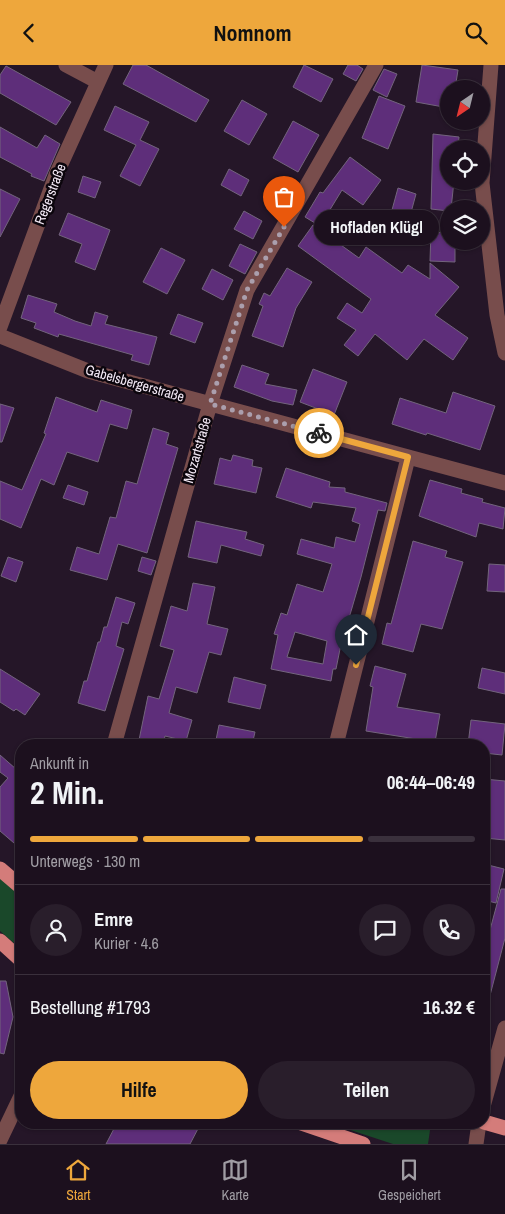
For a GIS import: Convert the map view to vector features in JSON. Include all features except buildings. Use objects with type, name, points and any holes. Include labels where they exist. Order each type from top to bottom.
[{"type":"main road","points":[[0,869],[15,882]]},
{"type":"main road","points":[[0,941],[15,955]]},
{"type":"main road","points":[[490,1124],[505,1128]]},
{"type":"main road","points":[[319,1129],[363,1144]]},
{"type":"street","points":[[66,65],[98,82]]},
{"type":"street","name":"Regerstraße","points":[[0,327],[56,175],[106,65]]},
{"type":"street","name":"Mozartstraße","points":[[116,739],[210,404],[247,290],[376,65]]},
{"type":"street","points":[[491,65],[482,183],[496,306],[505,353]]},
{"type":"street","name":"Gabelsbergerstraße","points":[[0,336],[88,371],[505,483]]},
{"type":"street","points":[[338,739],[408,457]]},
{"type":"street","points":[[490,1082],[505,1028]]},
{"type":"street","points":[[0,1140],[15,1109]]},
{"type":"street","points":[[476,1144],[478,1129]]},
{"type":"green space","points":[[0,876],[15,890],[15,944],[0,931]]},
{"type":"green space","points":[[347,1129],[430,1129],[428,1144],[393,1144]]},
{"type":"way so far","points":[[284,227],[247,290],[210,404],[319,433]]},
{"type":"place","name":"Hofladen Klügl","points":[[284,227]]},
{"type":"route","points":[[319,433],[408,457],[356,665]]}]
